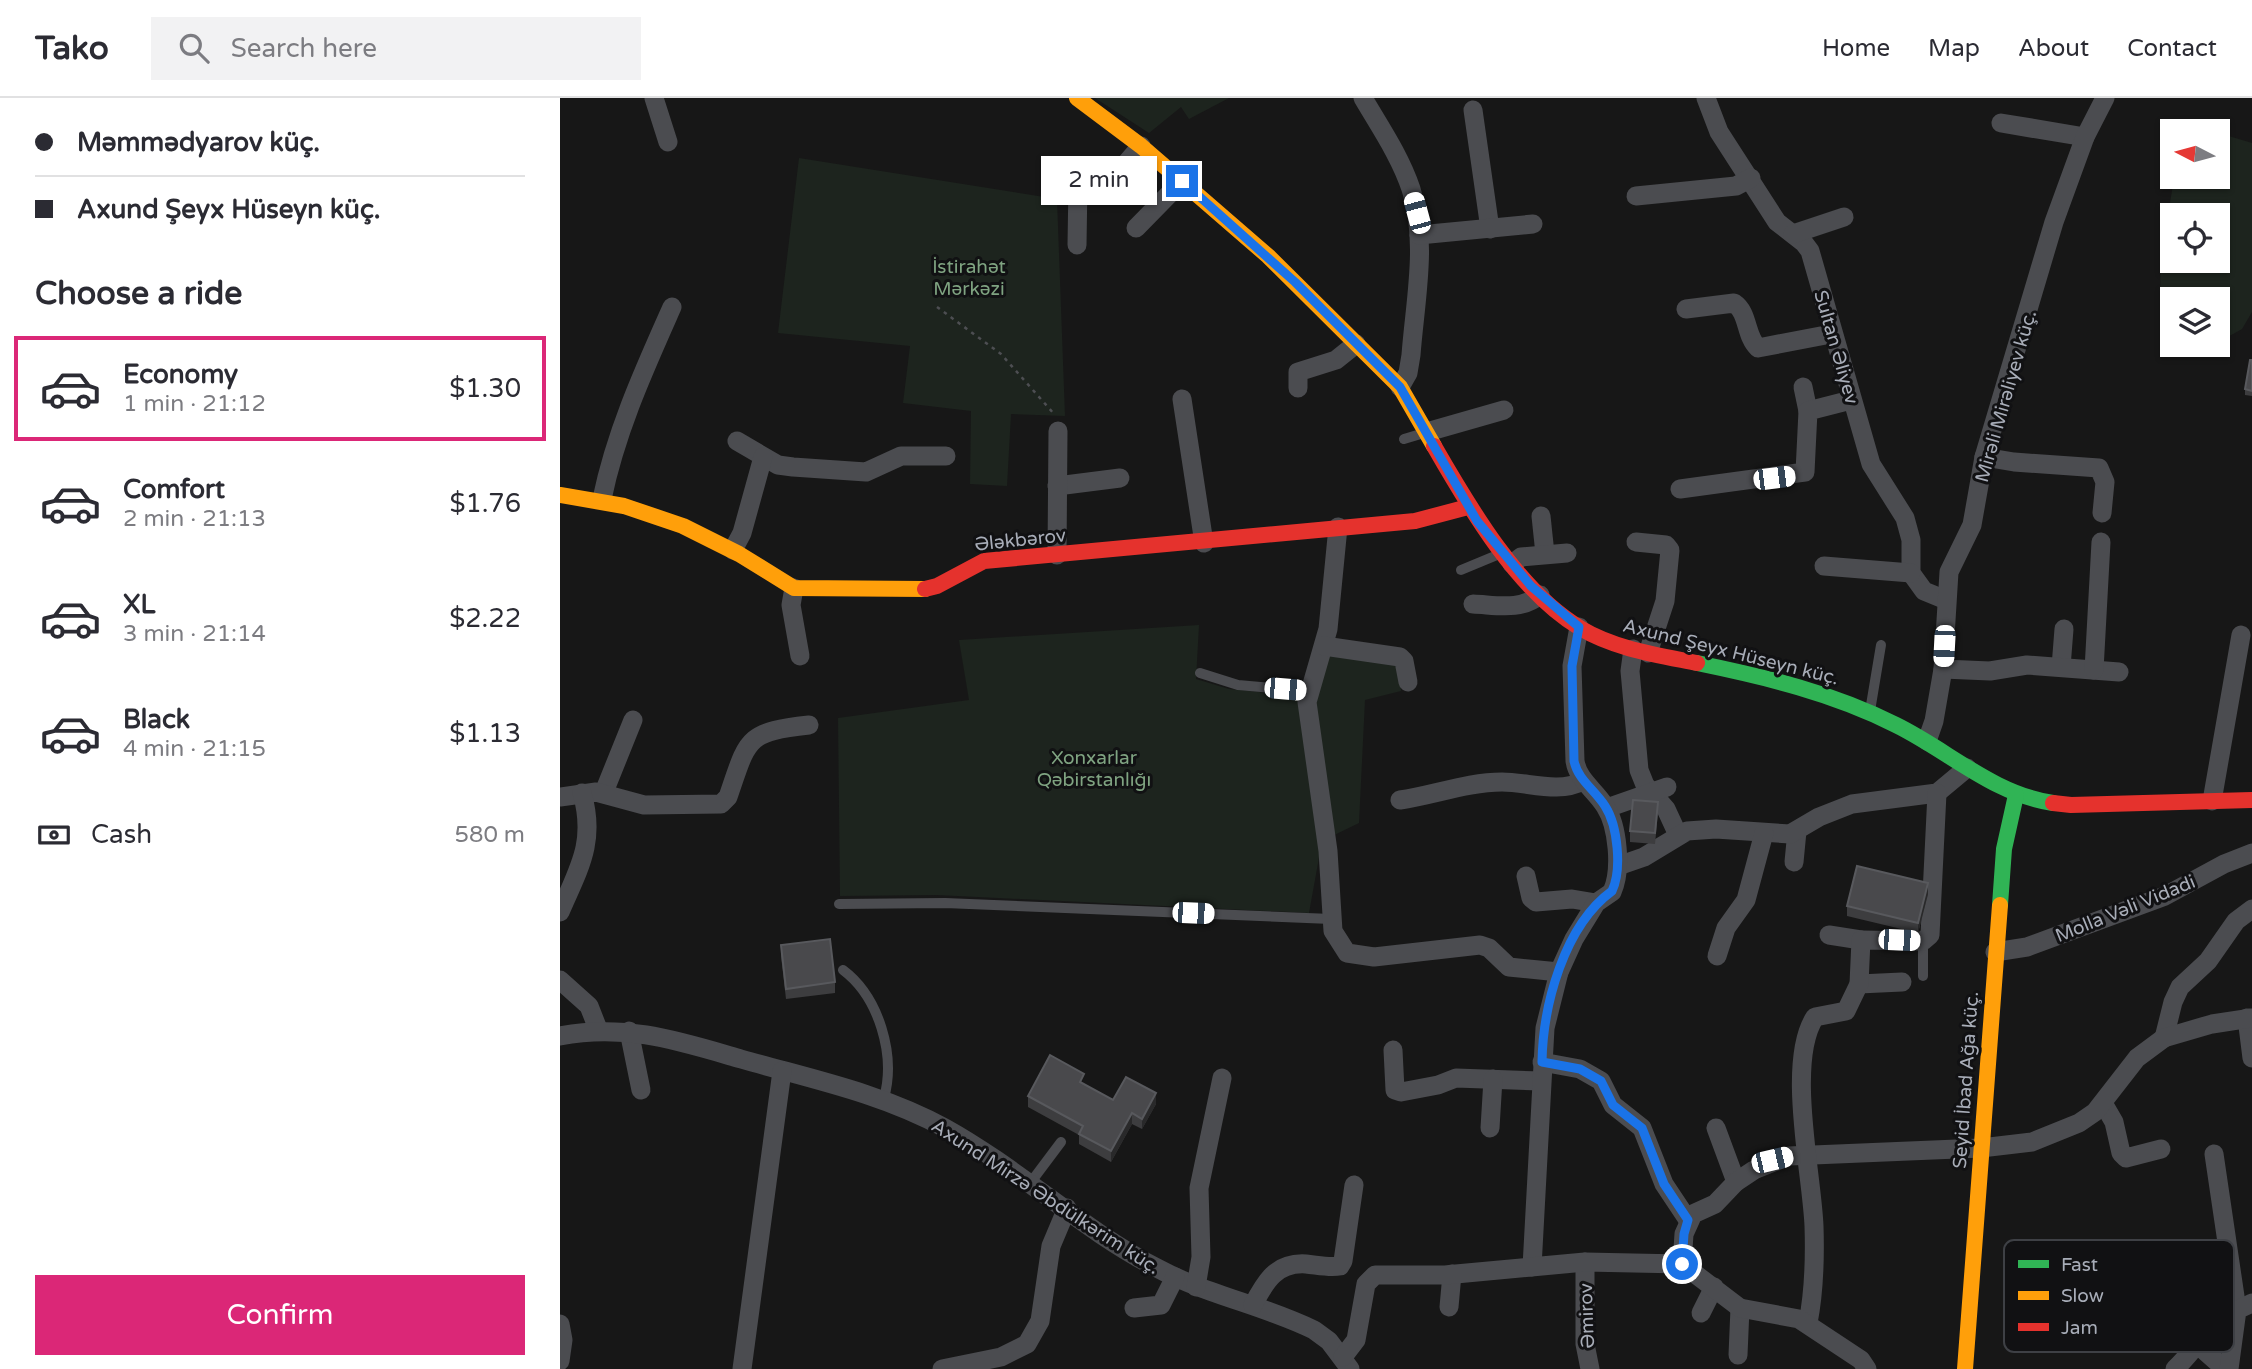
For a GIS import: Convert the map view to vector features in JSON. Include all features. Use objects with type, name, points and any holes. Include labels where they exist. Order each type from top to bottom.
[{"type":"street","points":[[654,98],[668,142]]},
{"type":"street","name":"Axund Şeyx Hüseyn küç.","points":[[1077,98],[1141,146],[1276,264],[1400,387],[1468,507],[1507,558],[1540,595],[1579,627],[1640,651],[1795,685],[1870,712],[1927,741],[2017,795],[2071,804],[2252,800]]},
{"type":"street","points":[[1363,98],[1402,167],[1417,213],[1419,235],[1411,355],[1408,373],[1400,387]]},
{"type":"street","name":"Sultan Əliyev","points":[[1706,98],[1719,132],[1777,222],[1804,243],[1813,260],[1831,334],[1877,477],[1905,518],[1911,540],[1911,573]]},
{"type":"street","name":"Mirəli Mirəliyev küç.","points":[[1927,741],[1934,721],[1942,669],[1946,600],[1953,558],[1972,525],[1984,457],[2054,222],[2085,137],[2105,98]]},
{"type":"street","points":[[1473,110],[1490,229]]},
{"type":"street","points":[[2001,123],[2085,137]]},
{"type":"street","points":[[1077,245],[1075,189],[1078,182],[1123,167],[1141,146]]},
{"type":"street","points":[[1636,196],[1736,186],[1751,178]]},
{"type":"street","points":[[1136,228],[1182,181]]},
{"type":"street","points":[[1793,234],[1844,217]]},
{"type":"street","points":[[1419,235],[1533,225]]},
{"type":"street","points":[[1686,309],[1734,303],[1741,308],[1753,343],[1758,348],[1831,334]]},
{"type":"street","points":[[602,499],[625,412],[673,307]]},
{"type":"street","points":[[1298,388],[1298,373],[1336,360],[1356,344]]},
{"type":"street","points":[[1680,489],[1805,472],[1808,411],[1803,387]]},
{"type":"street","points":[[1182,399],[1204,543]]},
{"type":"street","points":[[1808,411],[1851,400]]},
{"type":"street","points":[[1427,432],[1504,410]]},
{"type":"street","points":[[1057,555],[1058,431]]},
{"type":"street","points":[[737,441],[778,465],[793,467],[866,472],[901,456],[946,456]]},
{"type":"street","points":[[733,550],[742,533],[763,457]]},
{"type":"street","points":[[1984,457],[2014,462],[2099,468],[2105,482],[2102,513]]},
{"type":"street","points":[[1057,486],[1120,478]]},
{"type":"street","points":[[560,495],[602,499],[688,526],[794,588],[791,605],[800,656]]},
{"type":"street","name":"Ələkbərov","points":[[794,588],[930,589],[942,586],[968,566],[984,561],[1204,543],[1415,521],[1468,507]]},
{"type":"street","points":[[1541,516],[1545,554]]},
{"type":"street","points":[[1338,527],[1324,646],[1308,691],[1308,712],[1328,851],[1331,919],[1340,947],[1347,953],[1362,957],[1480,945],[1489,948],[1509,967],[1559,972]]},
{"type":"street","points":[[1636,542],[1665,545],[1670,550],[1665,601],[1630,671],[1635,750],[1645,785],[1659,790]]},
{"type":"street","points":[[2094,670],[2101,542]]},
{"type":"street","points":[[1507,558],[1567,553]]},
{"type":"street","points":[[1824,566],[1911,573],[1924,591],[1946,600]]},
{"type":"street","points":[[1473,604],[1514,607],[1530,603],[1540,595]]},
{"type":"street","points":[[1532,1267],[1532,1220],[1541,1145],[1541,1072],[1545,1028],[1559,972],[1596,903],[1612,891],[1618,866],[1607,808],[1576,771],[1572,666],[1579,627]]},
{"type":"street","points":[[2061,667],[2064,629]]},
{"type":"street","points":[[2212,801],[2216,762],[2241,635]]},
{"type":"street","points":[[1324,646],[1401,657],[1408,682]]},
{"type":"street","points":[[1942,669],[1990,671],[2027,665],[2119,672]]},
{"type":"street","points":[[604,792],[633,720]]},
{"type":"street","points":[[560,796],[604,792],[644,805],[721,804],[728,797],[751,741],[773,729],[809,725]]},
{"type":"street","points":[[1618,866],[1644,857],[1678,835],[1716,829],[1764,833],[1797,831],[1819,817],[1852,804],[1937,793],[1968,768]]},
{"type":"street","points":[[1400,800],[1480,783],[1505,782],[1567,787],[1583,780]]},
{"type":"street","points":[[1607,808],[1659,790]]},
{"type":"street","points":[[1659,790],[1660,799],[1678,835]]},
{"type":"street","points":[[560,912],[580,865],[589,832],[582,793]]},
{"type":"street","points":[[1829,934],[1861,940],[1923,941],[1930,935],[1933,925],[1937,793]]},
{"type":"street","name":"Seyid İbad Ağa küç.","points":[[1965,1369],[2004,849],[2017,795]]},
{"type":"street","points":[[1794,862],[1797,831]]},
{"type":"street","points":[[1717,956],[1726,928],[1746,900],[1764,833]]},
{"type":"street","name":"Molla Vəli Vidadi","points":[[1995,952],[2026,947],[2165,895],[2224,864],[2252,853]]},
{"type":"street","points":[[1526,876],[1531,898],[1536,902],[1572,899],[1596,903]]},
{"type":"street","points":[[2164,1038],[2173,1002],[2180,987],[2208,961],[2236,921],[2252,909]]},
{"type":"street","points":[[1808,1323],[1814,1225],[1802,1106],[1808,1030],[1815,1017],[1846,1012],[1859,984],[1861,940]]},
{"type":"street","points":[[560,980],[589,1006],[598,1029]]},
{"type":"street","points":[[1859,984],[1902,982]]},
{"type":"street","points":[[1682,1264],[1684,1234],[1693,1214],[1715,1205],[1736,1182],[1772,1160],[1806,1154],[1981,1148],[2032,1142],[2079,1123],[2102,1104],[2137,1058],[2164,1038],[2212,1024],[2250,1018],[2252,1058]]},
{"type":"street","name":"Axund Mirzə Əbdülkərim küç.","points":[[560,1036],[598,1029],[662,1035],[884,1098],[946,1128],[1031,1182],[1135,1255],[1175,1277],[1314,1330],[1329,1341],[1346,1363]]},
{"type":"street","points":[[629,1031],[641,1090]]},
{"type":"street","points":[[1393,1050],[1395,1090],[1438,1086],[1456,1079],[1493,1079],[1580,1069],[1601,1081],[1613,1105],[1642,1128],[1664,1184],[1688,1220]]},
{"type":"street","points":[[742,1369],[782,1071]]},
{"type":"street","points":[[1196,1287],[1201,1257],[1200,1178],[1222,1078]]},
{"type":"street","points":[[1490,1128],[1493,1079]]},
{"type":"street","points":[[2102,1104],[2115,1122],[2121,1153],[2126,1158],[2161,1149]]},
{"type":"street","points":[[1716,1128],[1736,1182]]},
{"type":"street","points":[[2214,1154],[2226,1240]]},
{"type":"street","points":[[1253,1305],[1267,1279],[1284,1267],[1301,1264],[1340,1266],[1343,1261],[1354,1185]]},
{"type":"street","points":[[942,1369],[1002,1363],[1027,1344],[1040,1321],[1051,1246],[1067,1208]]},
{"type":"street","points":[[1346,1363],[1356,1340],[1368,1279],[1375,1275],[1452,1274],[1585,1262],[1682,1264],[1740,1308],[1786,1315],[1808,1323],[1861,1360],[1867,1369]]},
{"type":"street","name":"Əmirov","points":[[1585,1262],[1586,1344],[1590,1369]]},
{"type":"street","points":[[1449,1307],[1452,1274]]},
{"type":"street","points":[[2234,1274],[2244,1307],[2234,1343]]},
{"type":"street","points":[[1134,1308],[1161,1304],[1175,1277]]},
{"type":"street","points":[[1701,1313],[1713,1287]]},
{"type":"street","points":[[1738,1354],[1740,1308]]},
{"type":"street","points":[[560,1324],[563,1339],[560,1361]]},
{"type":"street","points":[[2175,1369],[2193,1352]]},
{"type":"street","points":[[2206,1352],[2227,1369],[2232,1352]]},
{"type":"lane","points":[[1404,439],[1427,432]]},
{"type":"lane","points":[[1461,570],[1507,558]]},
{"type":"lane","points":[[1870,712],[1881,645]]},
{"type":"lane","points":[[1200,673],[1238,685],[1308,691]]},
{"type":"lane","points":[[839,904],[945,903],[1331,919]]},
{"type":"lane","points":[[1923,941],[1923,976]]},
{"type":"lane","points":[[844,970],[866,991],[881,1029],[888,1075],[884,1098]]},
{"type":"lane","points":[[1031,1182],[1060,1142]]},
{"type":"path","points":[[937,307],[1001,354],[1051,408],[1057,420],[1058,431]]},
{"type":"green space","points":[[1095,98],[1229,98],[1189,119],[1181,107],[1149,133]]},
{"type":"green space","points":[[2230,136],[2252,143],[2252,312],[2242,329],[2230,336],[2230,287],[2160,287],[2160,277],[2160,273],[2230,273],[2230,203],[2170,203],[2172,189],[2230,189]]},
{"type":"green space","name":"İstirahət Mərkəzi","points":[[799,158],[1057,199],[1065,416],[1011,414],[1007,486],[970,484],[971,411],[903,403],[910,346],[778,333]]},
{"type":"green space","name":"Xonxarlar Qəbirstanlığı","points":[[1199,625],[1196,679],[1229,689],[1312,697],[1332,650],[1399,661],[1401,691],[1365,700],[1359,823],[1322,841],[1309,913],[937,895],[840,896],[838,718],[969,700],[959,640]]},
{"type":"building","points":[[2252,360],[2252,391],[2245,389]]},
{"type":"building","points":[[1633,800],[1658,802],[1655,833],[1630,831]]},
{"type":"building","points":[[1857,866],[1928,883],[1918,923],[1847,906]]},
{"type":"building","points":[[830,939],[835,982],[786,989],[781,945]]},
{"type":"building","points":[[1050,1055],[1084,1074],[1080,1082],[1113,1100],[1126,1077],[1156,1093],[1142,1119],[1132,1113],[1111,1151],[1079,1134],[1083,1126],[1028,1096]]},
{"type":"traffic: fast","points":[[1697,663],[1773,680],[1848,704],[1916,735],[2011,791],[2053,803]]},
{"type":"traffic: fast","points":[[2000,905],[2004,849],[2016,795]]},
{"type":"traffic: slow","points":[[1077,98],[1141,146],[1268,256],[1400,387],[1434,446]]},
{"type":"traffic: slow","points":[[560,495],[624,506],[683,526],[739,554],[794,588],[925,589]]},
{"type":"traffic: slow","points":[[1965,1369],[2000,905]]},
{"type":"traffic: jam","points":[[1434,446],[1497,546],[1536,593],[1557,612],[1580,628],[1607,641],[1697,663]]},
{"type":"traffic: jam","points":[[925,589],[937,586],[984,561],[1415,521],[1468,507]]},
{"type":"traffic: jam","points":[[2053,803],[2071,805],[2252,800]]},
{"type":"route","points":[[1182,181],[1268,256],[1400,387],[1477,521],[1531,586],[1564,618],[1579,627],[1572,666],[1574,761],[1576,771],[1607,808],[1618,866],[1616,884],[1612,891],[1596,903],[1574,939],[1559,972],[1545,1028],[1542,1062],[1580,1069],[1598,1077],[1613,1105],[1642,1128],[1651,1157],[1664,1184],[1688,1220],[1682,1264]]}]
